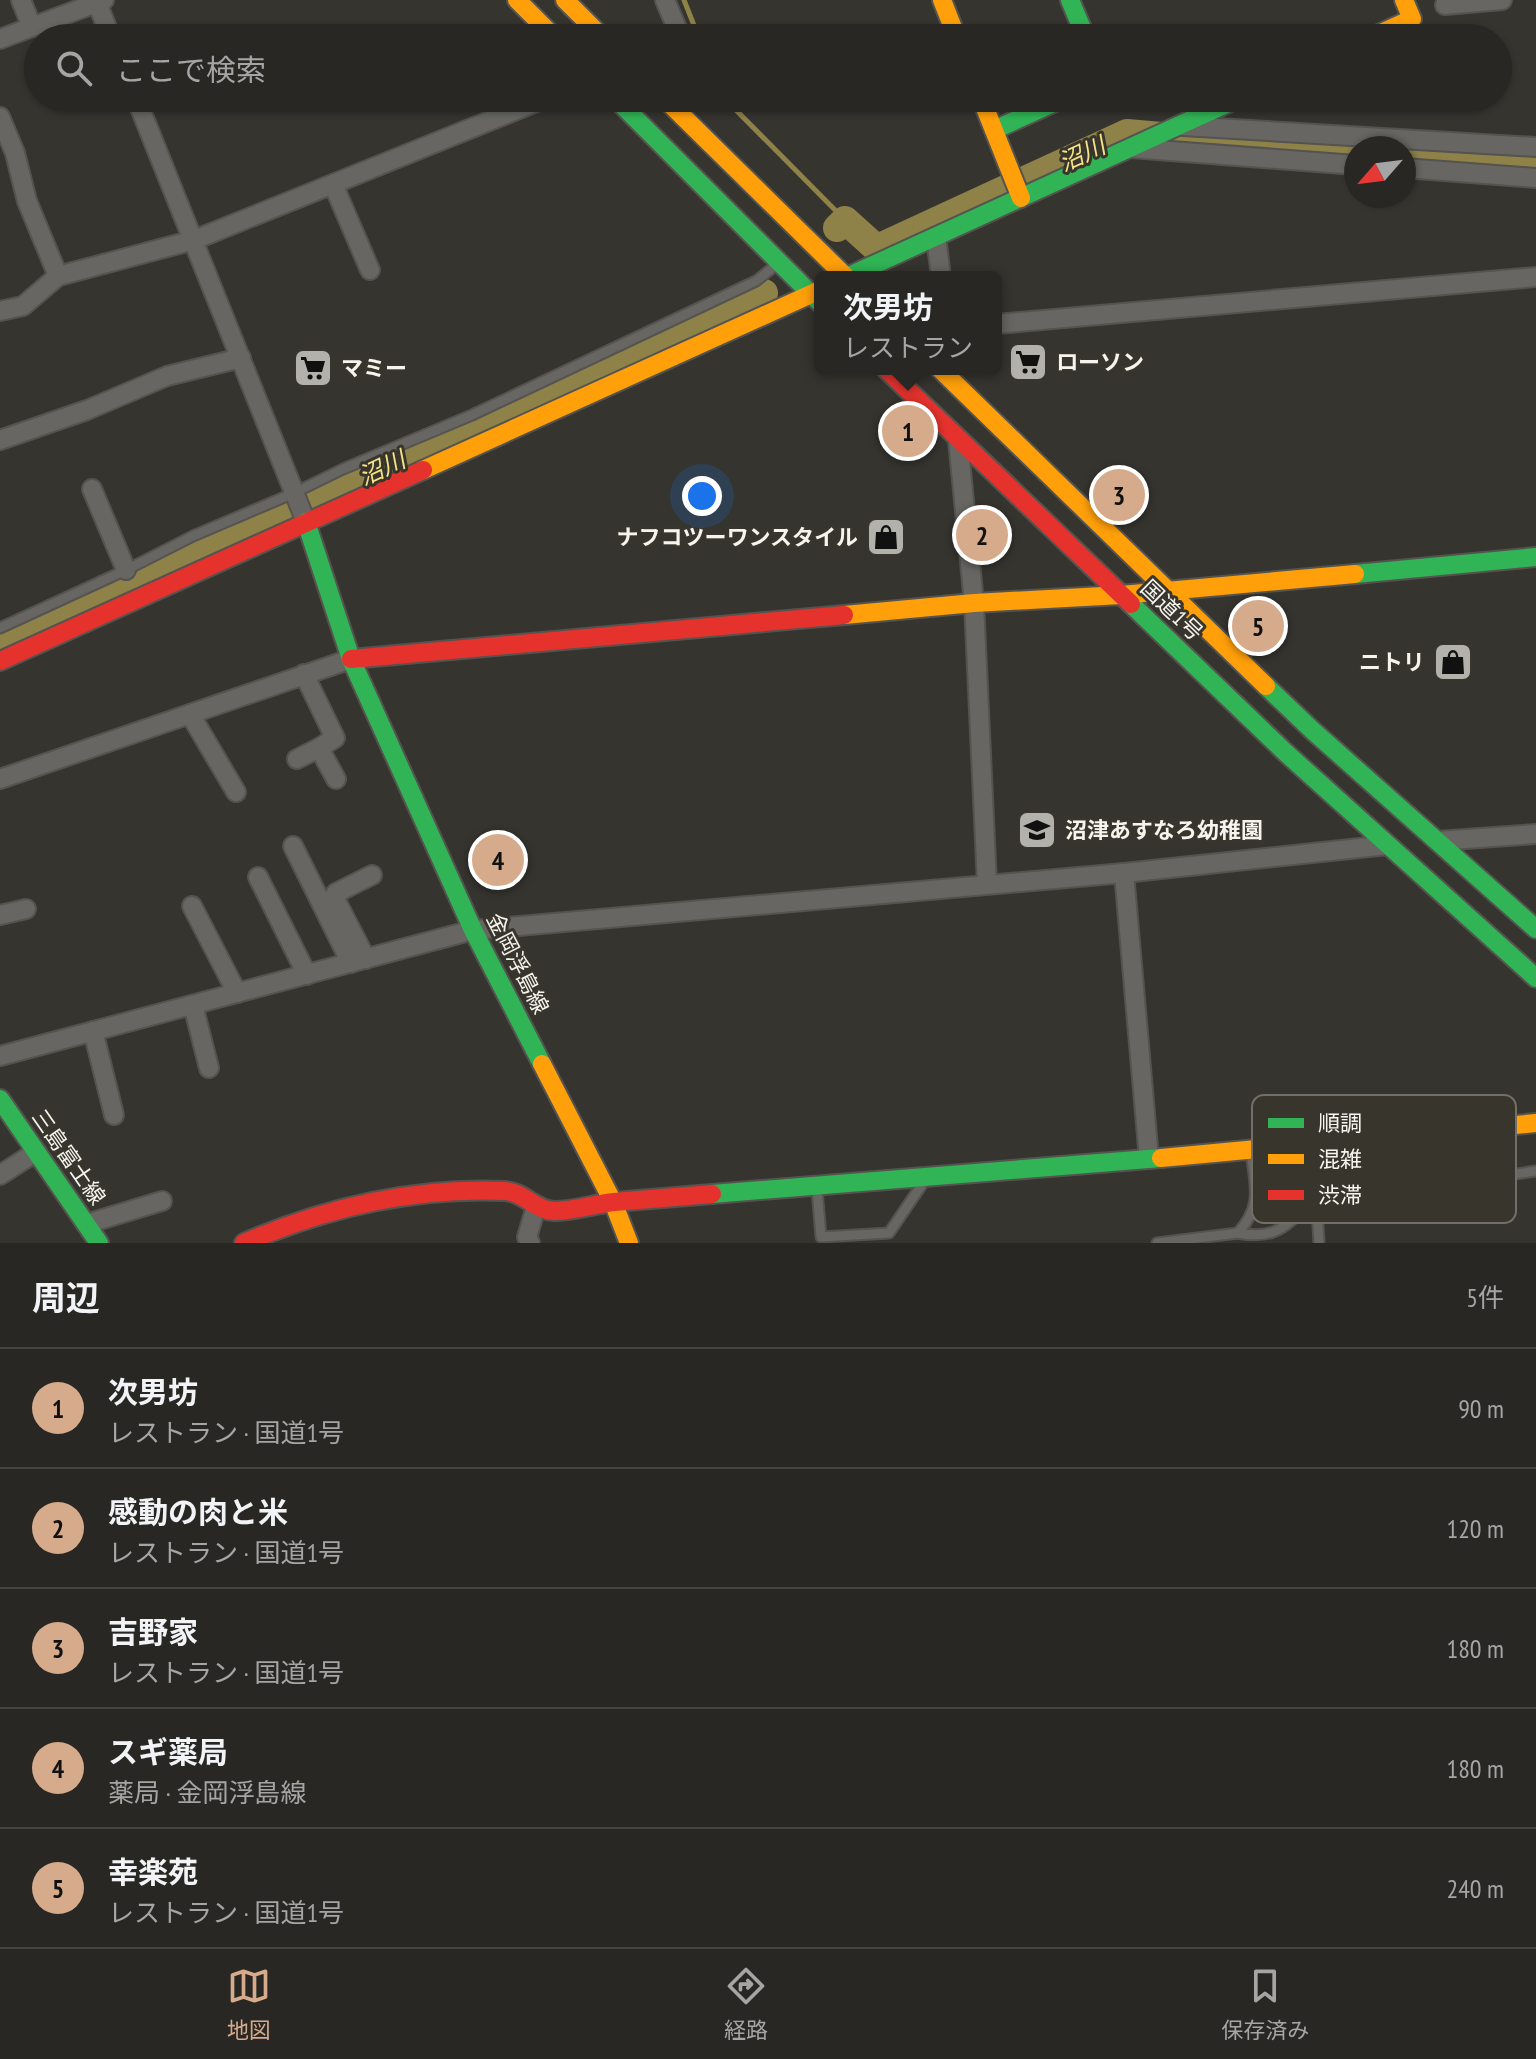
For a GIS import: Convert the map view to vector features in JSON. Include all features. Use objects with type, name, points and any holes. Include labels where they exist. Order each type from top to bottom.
[{"type":"main road","points":[[517,0],[541,24]]},
{"type":"main road","points":[[565,0],[589,24]]},
{"type":"main road","points":[[942,0],[951,24]]},
{"type":"main road","points":[[1070,0],[1080,24]]},
{"type":"main road","points":[[1401,24],[1412,19],[1404,0]]},
{"type":"main road","points":[[629,112],[779,262],[814,292]]},
{"type":"main road","points":[[678,112],[841,271]]},
{"type":"main road","points":[[987,112],[1021,198]]},
{"type":"main road","points":[[994,130],[1033,112]]},
{"type":"main road","points":[[860,271],[1209,112]]},
{"type":"main road","points":[[0,661],[814,296]]},
{"type":"main road","name":"国道1号","points":[[892,375],[1286,753],[1536,978]]},
{"type":"main road","name":"国道1号","points":[[946,375],[1312,730],[1536,929]]},
{"type":"main road","name":"金岡浮島線","points":[[306,522],[351,659],[473,930],[613,1202],[629,1243]]},
{"type":"main road","points":[[351,659],[974,603],[1169,591],[1536,557]]},
{"type":"main road","name":"三島富士線","points":[[0,1099],[99,1243]]},
{"type":"main road","points":[[1516,1125],[1536,1123]]},
{"type":"main road","points":[[244,1243],[297,1222],[391,1197],[512,1191],[548,1211],[613,1202],[1251,1149]]},
{"type":"street","points":[[21,0],[31,24]]},
{"type":"street","points":[[665,0],[675,24]]},
{"type":"street","points":[[1412,19],[1451,2],[1502,0]]},
{"type":"street","points":[[40,24],[99,1],[106,24]]},
{"type":"street","points":[[0,39],[24,30]]},
{"type":"street","points":[[142,112],[306,522]]},
{"type":"street","points":[[0,311],[23,306],[58,276],[194,240],[511,112]]},
{"type":"street","points":[[1,121],[15,153],[27,201],[58,276]]},
{"type":"street","points":[[1177,127],[1536,147]]},
{"type":"street","points":[[1134,146],[1344,164]]},
{"type":"street","points":[[1416,169],[1536,178]]},
{"type":"street","points":[[333,184],[370,270]]},
{"type":"street","points":[[936,237],[940,271]]},
{"type":"street","points":[[1002,323],[1536,277]]},
{"type":"street","points":[[0,440],[87,410],[167,376],[241,358]]},
{"type":"street","points":[[958,438],[974,603],[987,884]]},
{"type":"street","points":[[92,489],[126,570]]},
{"type":"street","points":[[0,779],[351,659]]},
{"type":"street","points":[[297,759],[335,738],[304,674]]},
{"type":"street","points":[[190,714],[236,792]]},
{"type":"street","points":[[319,748],[336,779]]},
{"type":"street","points":[[1437,841],[1536,834]]},
{"type":"street","points":[[0,1056],[473,930],[1124,873],[1388,845]]},
{"type":"street","points":[[293,846],[358,961]]},
{"type":"street","points":[[1124,873],[1149,1159]]},
{"type":"street","points":[[358,961],[334,897],[336,893],[372,875]]},
{"type":"street","points":[[258,877],[307,975]]},
{"type":"street","points":[[192,906],[237,993]]},
{"type":"street","points":[[0,915],[26,909]]},
{"type":"street","points":[[193,1005],[209,1068]]},
{"type":"street","points":[[93,1031],[114,1115]]},
{"type":"street","points":[[0,1175],[36,1152]]},
{"type":"street","points":[[86,1224],[162,1201]]},
{"type":"street","points":[[530,1243],[527,1237],[536,1207]]},
{"type":"lane","points":[[0,628],[193,536],[472,415],[617,348],[756,281],[779,262]]},
{"type":"lane","points":[[1251,1149],[1252,1159]]},
{"type":"lane","points":[[1516,1174],[1536,1171]]},
{"type":"lane","points":[[816,1185],[821,1237],[889,1233],[927,1177]]},
{"type":"lane","points":[[1238,1233],[1252,1214]]},
{"type":"lane","points":[[1157,1243],[1238,1233],[1255,1236],[1276,1233],[1291,1223]]},
{"type":"lane","points":[[1318,1223],[1319,1243]]},
{"type":"waterway","points":[[684,0],[693,24]]},
{"type":"waterway","points":[[738,112],[845,220]]},
{"type":"waterway","name":"沼川","points":[[837,228],[845,220],[875,247],[882,246],[1127,133],[1344,152]]},
{"type":"waterway","name":"沼川","points":[[1416,158],[1536,167]]},
{"type":"waterway","name":"沼川","points":[[0,644],[764,293]]},
{"type":"traffic: fast","points":[[1070,0],[1080,24]]},
{"type":"traffic: fast","points":[[629,112],[814,297]]},
{"type":"traffic: fast","points":[[994,130],[1033,112]]},
{"type":"traffic: fast","points":[[860,271],[1208,112]]},
{"type":"traffic: fast","points":[[306,522],[351,659],[473,930],[542,1064]]},
{"type":"traffic: fast","points":[[1355,574],[1536,557]]},
{"type":"traffic: fast","points":[[1131,604],[1286,753],[1536,978]]},
{"type":"traffic: fast","points":[[1266,686],[1536,929]]},
{"type":"traffic: fast","points":[[0,1099],[99,1243]]},
{"type":"traffic: fast","points":[[712,1194],[1161,1158]]},
{"type":"traffic: slow","points":[[517,0],[541,24]]},
{"type":"traffic: slow","points":[[565,0],[589,24]]},
{"type":"traffic: slow","points":[[942,0],[951,24]]},
{"type":"traffic: slow","points":[[1401,24],[1412,19],[1404,0]]},
{"type":"traffic: slow","points":[[678,112],[840,271]]},
{"type":"traffic: slow","points":[[987,112],[1021,198]]},
{"type":"traffic: slow","points":[[423,470],[814,293]]},
{"type":"traffic: slow","points":[[946,375],[1266,686]]},
{"type":"traffic: slow","points":[[844,615],[1355,574]]},
{"type":"traffic: slow","points":[[542,1064],[613,1202],[629,1243]]},
{"type":"traffic: slow","points":[[1516,1125],[1536,1123]]},
{"type":"traffic: slow","points":[[1161,1158],[1252,1150]]},
{"type":"traffic: jam","points":[[892,375],[1131,604]]},
{"type":"traffic: jam","points":[[0,661],[423,470]]},
{"type":"traffic: jam","points":[[351,659],[844,615]]},
{"type":"traffic: jam","points":[[244,1243],[338,1210],[404,1196],[505,1191],[554,1211],[614,1202],[712,1194]]},
{"type":"place","name":"ローソン","points":[[1028,362]]},
{"type":"place","name":"マミー","points":[[313,368]]},
{"type":"place","name":"次男坊","points":[[908,431]]},
{"type":"place","name":"吉野家","points":[[1119,495]]},
{"type":"place","name":"感動の肉と米","points":[[982,535]]},
{"type":"place","name":"ナフコツーワンスタイル","points":[[886,537]]},
{"type":"place","name":"幸楽苑","points":[[1258,626]]},
{"type":"place","name":"ニトリ","points":[[1453,662]]},
{"type":"place","name":"沼津あすなろ幼稚園","points":[[1037,830]]},
{"type":"place","name":"スギ薬局","points":[[498,860]]}]
